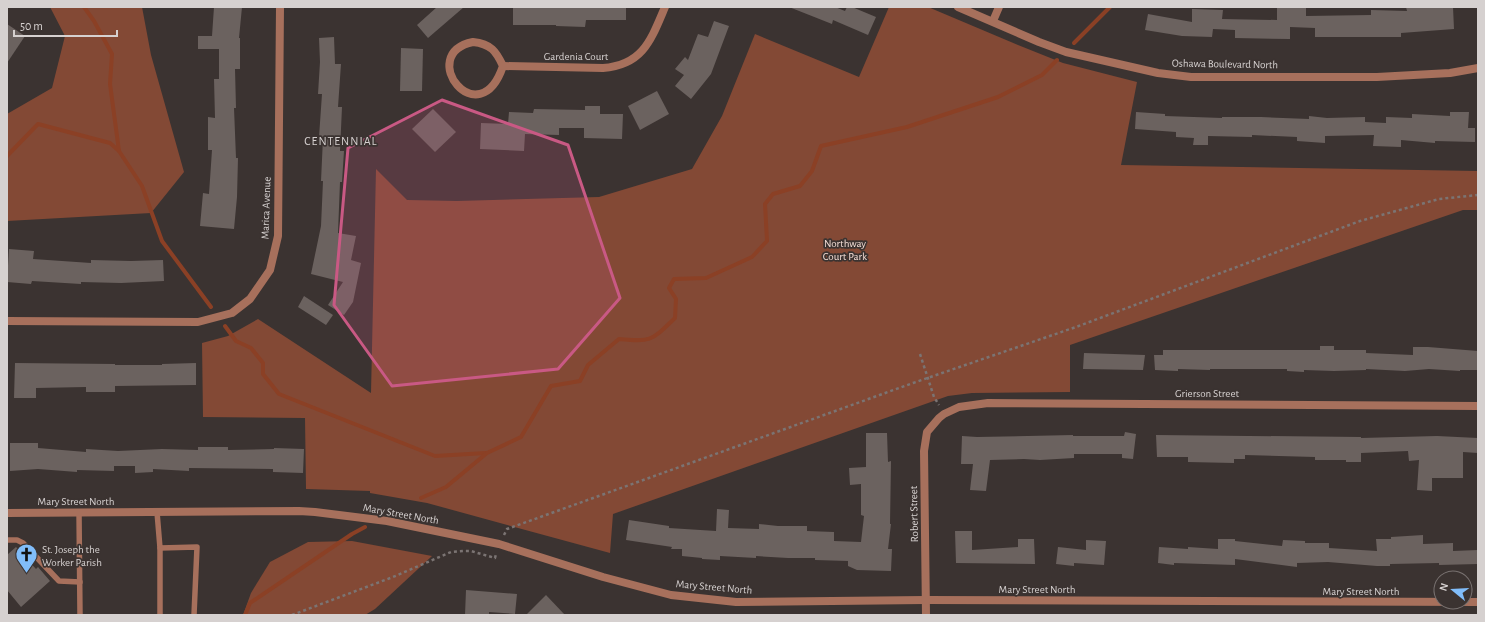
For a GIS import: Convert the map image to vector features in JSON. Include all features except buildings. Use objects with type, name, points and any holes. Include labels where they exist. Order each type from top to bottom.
[{"type":"street","name":"Marica Avenue","points":[[7,321],[198,322],[232,313],[250,299],[270,270],[278,236],[280,7]]},
{"type":"street","name":"Gardenia Court","points":[[503,66],[603,68],[615,67],[624,64],[634,59],[646,46],[665,7]]},
{"type":"street","name":"Oshawa Boulevard North","points":[[958,7],[1066,52],[1158,73],[1191,77],[1377,77],[1450,73],[1478,68]]},
{"type":"street","points":[[993,21],[999,7]]},
{"type":"street","points":[[473,42],[490,46],[498,56],[503,66],[498,80],[492,87],[485,92],[477,94],[468,93],[458,87],[453,80],[449,68],[450,61],[459,47],[473,42]]},
{"type":"street","name":"Grierson Street","points":[[942,416],[959,407],[988,403],[1478,406]]},
{"type":"street","name":"Robert Street","points":[[926,615],[924,451],[928,432],[942,416]]},
{"type":"street","name":"Mary Street North","points":[[7,513],[315,512],[387,520],[499,544],[603,577],[671,594],[736,602],[925,600],[1478,602]]},
{"type":"lane","points":[[79,512],[80,615]]},
{"type":"lane","points":[[157,512],[160,548],[160,615]]},
{"type":"lane","points":[[7,540],[17,540],[23,543],[59,581],[80,582]]},
{"type":"lane","points":[[160,548],[197,547],[194,615]]},
{"type":"path","points":[[506,529],[1076,327],[1360,221],[1439,199],[1478,195]]},
{"type":"path","points":[[920,354],[942,416]]},
{"type":"path","points":[[292,615],[393,577],[451,552],[463,550],[471,551],[495,558],[499,544]]},
{"type":"highlighted area","points":[[442,100],[568,145],[620,298],[558,369],[392,386],[334,305],[348,148]]},
{"type":"green space","points":[[50,7],[142,7],[151,55],[184,172],[151,213],[7,221],[7,114],[52,88],[65,36]]},
{"type":"green space","name":"Northway Court Park","points":[[889,7],[928,7],[1063,63],[1137,82],[1121,165],[1478,171],[1478,210],[1463,210],[1070,345],[1070,392],[972,393],[948,396],[613,514],[610,553],[427,503],[370,493],[370,491],[306,489],[305,418],[203,417],[202,343],[228,336],[258,319],[371,393],[376,169],[407,200],[457,201],[599,197],[692,169],[722,116],[755,34],[859,77]]},
{"type":"green space","points":[[352,541],[432,556],[375,609],[365,615],[243,615],[251,593],[270,562],[308,542]]},
{"type":"waterway","points":[[84,7],[94,21],[112,54],[110,84],[119,151]]},
{"type":"waterway","points":[[1074,43],[1110,7]]},
{"type":"waterway","points":[[421,498],[446,487],[487,453],[521,437],[551,386],[580,381],[588,365],[619,339],[645,340],[655,336],[661,331],[675,318],[676,299],[669,288],[674,279],[706,278],[752,257],[767,241],[765,204],[773,194],[800,186],[812,171],[821,146],[907,127],[998,97],[1042,75],[1057,60]]},
{"type":"waterway","points":[[7,156],[38,124],[110,143],[119,151],[142,186],[162,241],[211,307]]},
{"type":"waterway","points":[[225,326],[236,341],[251,348],[263,363],[263,374],[279,394],[435,456],[486,453]]},
{"type":"waterway","points":[[245,615],[250,603],[352,534],[365,527]]},
{"type":"place","name":"St. Joseph the Worker Parish","points":[[26,574]]},
{"type":"district","name":"CENTENNIAL","points":[[341,141]]}]
